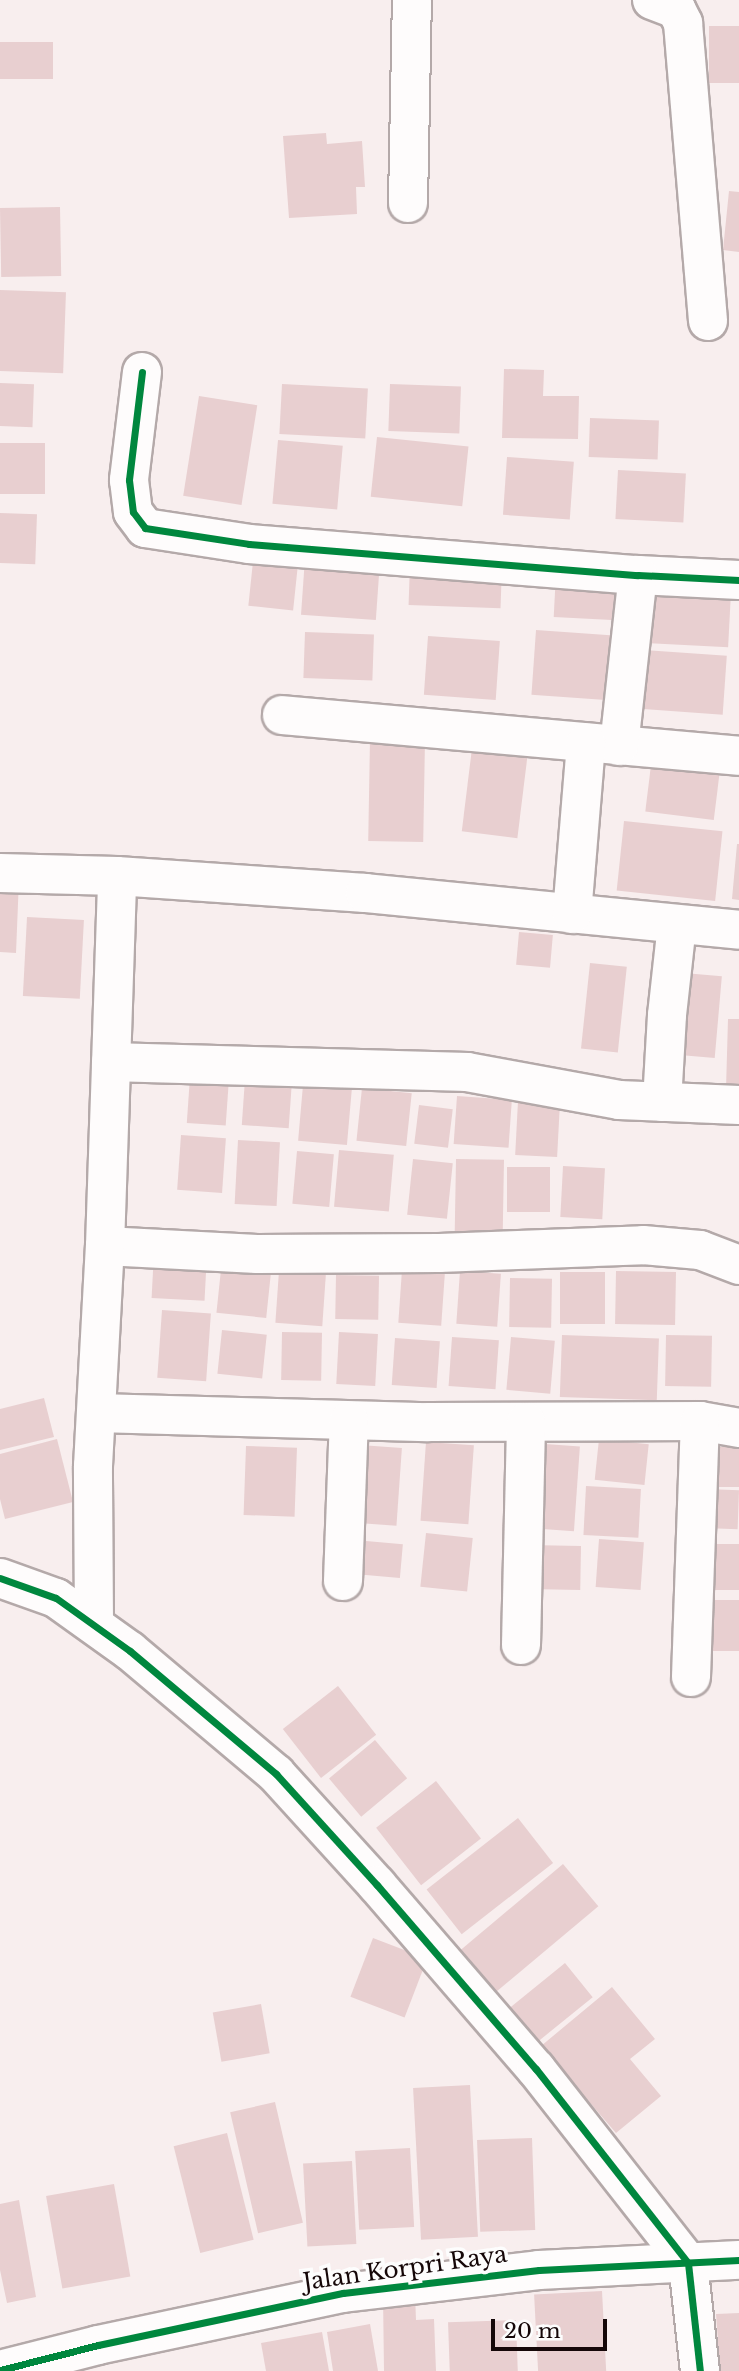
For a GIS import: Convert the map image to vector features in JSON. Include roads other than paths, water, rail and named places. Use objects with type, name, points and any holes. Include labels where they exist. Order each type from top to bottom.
[{"type":"street","points":[[408,204],[412,0]]},
{"type":"street","points":[[652,0],[676,9],[684,23],[708,321]]},
{"type":"street","points":[[142,372],[130,480],[133,512],[145,528],[249,544],[638,575],[739,580]]},
{"type":"street","points":[[572,914],[638,575]]},
{"type":"street","points":[[282,715],[739,755]]},
{"type":"street","points":[[0,873],[117,876],[365,894],[739,930]]},
{"type":"street","points":[[93,1622],[91,1520],[105,1246],[117,876]]},
{"type":"street","points":[[662,1102],[667,1015],[677,925]]},
{"type":"street","points":[[111,1062],[467,1072],[545,1084],[591,1096],[739,1105]]},
{"type":"street","points":[[105,1246],[270,1254],[439,1253],[643,1245],[700,1250],[739,1265]]},
{"type":"street","points":[[97,1413],[349,1421],[700,1421],[739,1428]]},
{"type":"street","points":[[343,1581],[349,1421]]},
{"type":"street","points":[[691,1677],[700,1421]]},
{"type":"street","points":[[521,1645],[526,1422]]},
{"type":"street","points":[[0,1578],[24,1584],[56,1598],[93,1622],[276,1774],[536,2069],[688,2263],[700,2371]]},
{"type":"street","name":"Jalan Korpri Raya","points":[[0,2370],[98,2345],[343,2292],[539,2270],[739,2260]]}]
